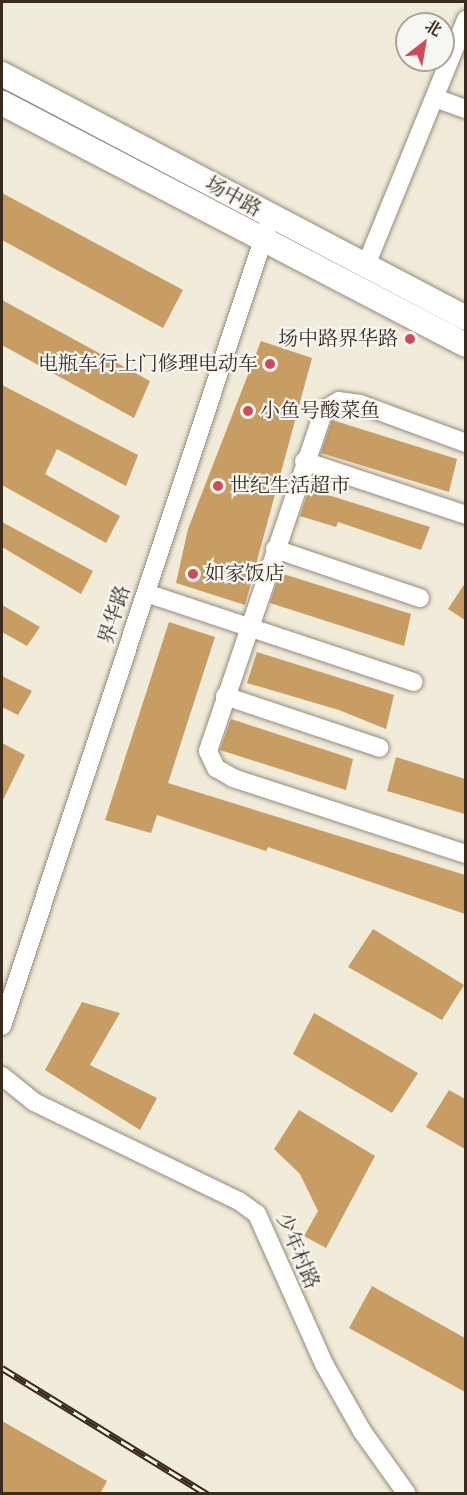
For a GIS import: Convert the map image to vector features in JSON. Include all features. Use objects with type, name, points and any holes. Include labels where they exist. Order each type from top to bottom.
[{"type":"main road","name":"场中路","points":[[2,74],[465,318]]},
{"type":"main road","name":"场中路","points":[[2,103],[263,242],[465,345]]},
{"type":"street","points":[[366,265],[465,20]]},
{"type":"street","points":[[435,98],[465,109]]},
{"type":"street","name":"界华路","points":[[2,1026],[271,217]]},
{"type":"street","points":[[465,443],[360,404],[339,401],[328,406],[320,417],[304,461],[208,751],[212,763],[222,772],[465,854]]},
{"type":"street","points":[[304,461],[465,515]]},
{"type":"street","points":[[275,549],[420,598]]},
{"type":"street","points":[[146,592],[414,682]]},
{"type":"street","points":[[225,696],[380,748]]},
{"type":"street","name":"少年村路","points":[[2,1076],[34,1102],[239,1201],[257,1214],[324,1364],[362,1431],[407,1494]]},
{"type":"building","points":[[2,193],[183,290],[163,328],[2,240]]},
{"type":"building","points":[[2,300],[150,381],[134,418],[2,345]]},
{"type":"building","points":[[261,341],[312,358],[245,605],[176,583],[188,529]]},
{"type":"building","points":[[2,385],[138,455],[126,486],[57,449],[45,474],[120,516],[106,543],[2,485]]},
{"type":"building","points":[[332,420],[457,459],[449,492],[321,453]]},
{"type":"building","points":[[309,489],[430,527],[421,550],[338,522],[336,527],[300,516]]},
{"type":"building","points":[[2,522],[93,571],[81,594],[2,547]]},
{"type":"building","points":[[280,573],[411,614],[404,646],[270,603]]},
{"type":"building","points":[[465,583],[465,620],[448,609]]},
{"type":"building","points":[[2,605],[40,627],[27,646],[2,632]]},
{"type":"building","points":[[169,622],[215,637],[168,783],[465,875],[465,914],[268,847],[266,851],[157,815],[151,833],[105,820]]},
{"type":"building","points":[[257,652],[394,695],[386,729],[339,710],[247,683]]},
{"type":"building","points":[[2,676],[32,691],[18,715],[2,707]]},
{"type":"building","points":[[231,719],[353,759],[346,790],[220,750]]},
{"type":"building","points":[[2,743],[25,755],[2,802]]},
{"type":"building","points":[[396,757],[465,779],[465,814],[387,791]]},
{"type":"building","points":[[373,929],[464,985],[442,1020],[348,967]]},
{"type":"building","points":[[82,1002],[120,1013],[90,1065],[157,1098],[140,1130],[45,1070]]},
{"type":"building","points":[[314,1013],[418,1073],[392,1113],[293,1054]]},
{"type":"building","points":[[449,1090],[465,1099],[465,1149],[426,1127]]},
{"type":"building","points":[[299,1110],[375,1156],[326,1248],[304,1236],[318,1211],[300,1174],[274,1149]]},
{"type":"building","points":[[372,1286],[465,1338],[465,1392],[349,1328]]},
{"type":"building","points":[[2,1421],[107,1481],[100,1494],[2,1494]]},
{"type":"railway","points":[[2,1368],[207,1494]]},
{"type":"place","name":"场中路界华路","points":[[410,339]]},
{"type":"place","name":"电瓶车行上门修理电动车","points":[[270,364]]},
{"type":"place","name":"小鱼号酸菜鱼","points":[[248,411]]},
{"type":"place","name":"世纪生活超市","points":[[218,486]]},
{"type":"place","name":"如家饭店","points":[[193,574]]}]
